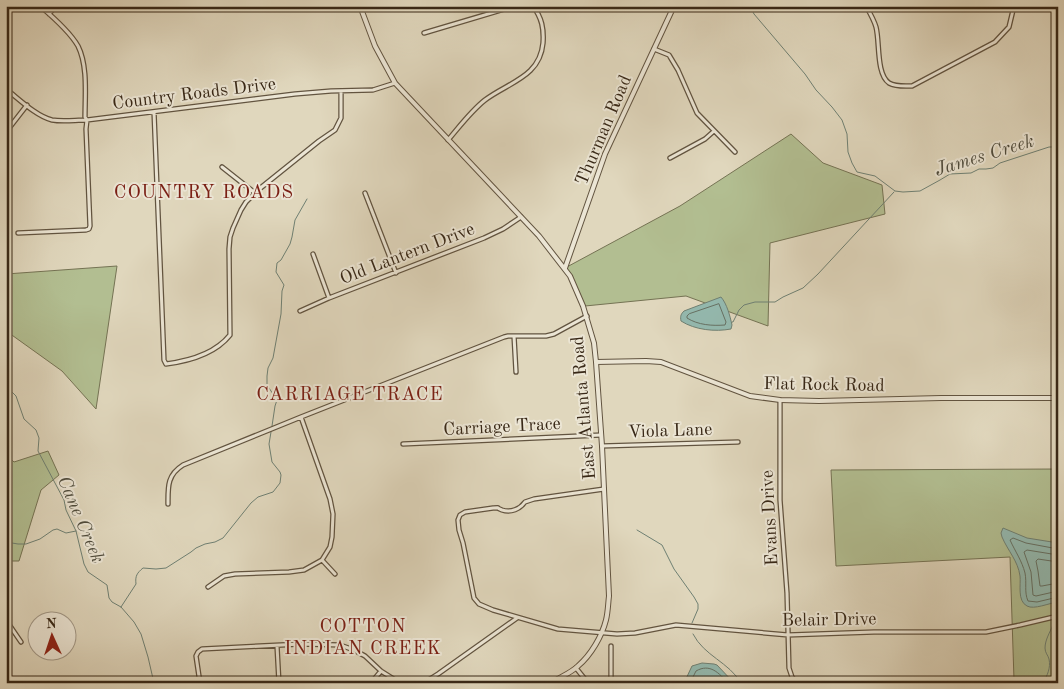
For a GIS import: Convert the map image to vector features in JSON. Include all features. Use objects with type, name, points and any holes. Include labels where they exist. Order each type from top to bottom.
[{"type":"street","points":[[18,233],[89,229],[90,226],[84,63],[74,40],[40,6]]},
{"type":"street","points":[[49,14],[56,6]]},
{"type":"street","name":"East Atlanta Road","points":[[360,6],[375,46],[395,83],[539,236],[570,276],[587,316],[594,343],[596,362],[609,596],[606,619],[601,634],[586,659],[576,668],[551,683]]},
{"type":"street","points":[[424,33],[516,6]]},
{"type":"street","points":[[448,140],[482,103],[522,78],[538,63],[543,46],[544,32],[540,18],[533,6]]},
{"type":"street","name":"Thurman Road","points":[[564,268],[605,154],[674,6]]},
{"type":"street","points":[[868,7],[876,28],[883,76],[890,83],[898,86],[912,86],[994,42],[1010,27],[1014,6]]},
{"type":"street","points":[[654,49],[669,55],[678,70],[697,113],[735,152]]},
{"type":"street","name":"Country Roads Drive","points":[[6,89],[31,109],[47,118],[65,121],[341,90],[372,90],[395,83]]},
{"type":"street","points":[[154,112],[164,360],[166,364],[186,360],[212,351],[225,342],[230,335],[230,237],[241,210],[255,193],[290,163],[335,130],[341,118],[341,90]]},
{"type":"street","points":[[6,132],[26,105]]},
{"type":"street","points":[[670,158],[705,139],[714,131]]},
{"type":"street","points":[[222,167],[255,193]]},
{"type":"street","points":[[365,193],[396,273]]},
{"type":"street","name":"Old Lantern Drive","points":[[300,312],[329,298],[484,238],[522,216]]},
{"type":"street","points":[[313,254],[329,298]]},
{"type":"street","points":[[168,504],[168,486],[175,470],[183,465],[504,337],[546,336],[554,334],[587,316]]},
{"type":"street","points":[[514,336],[516,372]]},
{"type":"street","name":"Flat Rock Road","points":[[596,362],[661,362],[738,392],[780,400],[1058,398]]},
{"type":"street","name":"Evans Drive","points":[[780,400],[780,500],[787,593],[789,668],[792,677],[797,683]]},
{"type":"street","points":[[208,586],[224,576],[235,574],[304,570],[322,560],[330,547],[333,514],[327,487],[300,417]]},
{"type":"street","name":"Carriage Trace","points":[[403,444],[601,435]]},
{"type":"street","name":"Viola Lane","points":[[602,446],[738,442]]},
{"type":"street","name":"Belair Drive","points":[[604,489],[534,499],[525,502],[518,509],[511,511],[493,508],[465,512],[460,516],[458,520],[459,530],[476,602],[517,618],[558,629],[601,634],[635,633],[676,625],[788,635],[881,632],[986,632],[1058,616]]},
{"type":"street","points":[[322,560],[335,574]]},
{"type":"street","points":[[420,683],[438,674],[517,618]]},
{"type":"street","points":[[6,620],[22,642]]},
{"type":"street","points":[[200,683],[196,656],[202,649],[301,644],[340,645],[354,650],[365,656],[381,671],[400,683]]},
{"type":"street","points":[[277,646],[278,683]]},
{"type":"street","points":[[610,683],[611,646]]},
{"type":"street","points":[[576,668],[588,683]]},
{"type":"street","points":[[371,683],[381,671]]},
{"type":"green space","points":[[791,134],[823,163],[882,185],[885,214],[770,243],[768,326],[686,296],[585,306],[565,268],[680,206]]},
{"type":"green space","points":[[117,266],[96,409],[62,371],[9,333],[6,335],[6,274]]},
{"type":"green space","points":[[48,451],[59,475],[41,490],[19,561],[6,561],[6,454],[14,462]]},
{"type":"green space","points":[[1058,469],[1058,683],[974,683],[1014,680],[1010,557],[836,566],[831,470]]},
{"type":"water","points":[[721,297],[729,314],[732,325],[731,329],[705,330],[681,321],[681,315],[684,311]]},
{"type":"water","points":[[1003,528],[1027,538],[1058,544],[1058,602],[1034,607],[1024,604],[1020,592],[1019,571],[1002,537]]},
{"type":"water","points":[[702,663],[717,665],[734,683],[684,683],[692,666]]},
{"type":"waterway","name":"James Creek","points":[[750,6],[754,14],[842,120],[847,134],[848,152],[857,172],[875,176],[895,191],[920,191],[950,174],[971,173],[979,169],[993,168],[1000,163],[1049,147],[1058,147]]},
{"type":"waterway","points":[[732,322],[744,305],[755,302],[775,302],[803,288],[894,192]]},
{"type":"waterway","points":[[272,426],[277,400],[267,385],[267,376],[268,368],[273,358],[284,285],[276,272],[277,263],[281,260],[290,244],[295,220],[307,199]]},
{"type":"waterway","name":"Cane Creek","points":[[6,386],[16,396],[24,419],[36,430],[39,438],[38,451],[64,500],[66,510],[76,531],[84,564],[88,572],[107,585],[109,598],[121,607],[134,622],[141,634],[154,683]]},
{"type":"waterway","points":[[121,607],[136,584],[139,571],[143,568],[166,568],[196,548],[223,538],[251,503],[258,497],[273,492],[280,483],[281,475],[272,462],[269,444],[271,432]]},
{"type":"waterway","points":[[6,542],[26,544],[40,539],[53,530],[57,529],[66,533],[76,531]]},
{"type":"waterway","points":[[637,530],[662,545],[674,569],[694,597],[698,604],[698,609],[692,623]]},
{"type":"waterway","points":[[1043,683],[1049,666],[1045,645],[1053,625]]},
{"type":"waterway","points":[[693,634],[703,648],[730,670],[741,683]]},
{"type":"district","name":"COUNTRY ROADS","points":[[204,191]]},
{"type":"district","name":"CARRIAGE TRACE","points":[[350,393]]},
{"type":"district","name":"COTTON INDIAN CREEK","points":[[363,636]]}]
